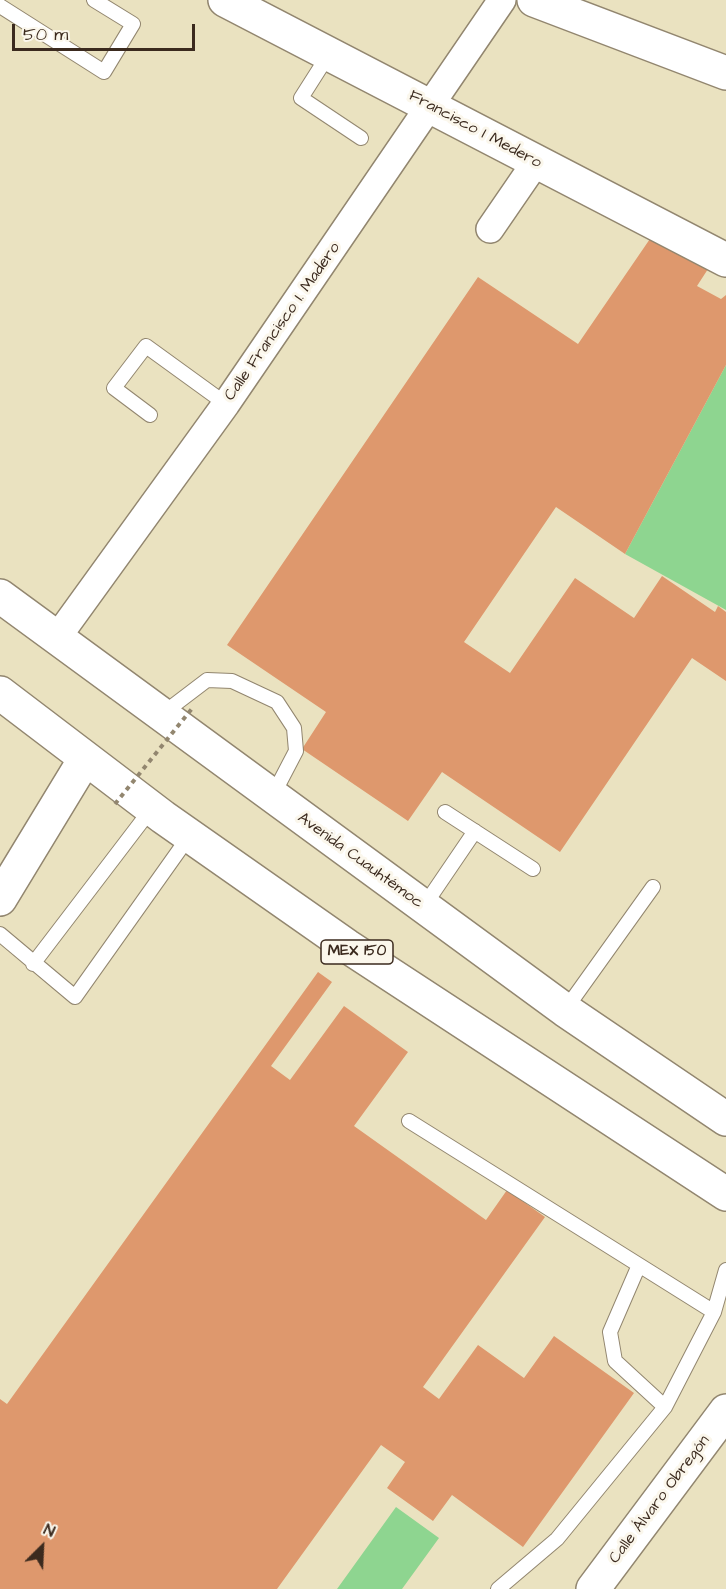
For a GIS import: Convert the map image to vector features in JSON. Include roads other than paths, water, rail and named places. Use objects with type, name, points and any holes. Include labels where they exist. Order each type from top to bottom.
[{"type":"main road","name":"Francisco I Medero","points":[[225,0],[726,260]]},
{"type":"main road","points":[[534,0],[726,73]]},
{"type":"main road","name":"Avenida Cuauhtémoc","points":[[0,596],[565,1010],[726,1119]]},
{"type":"main road","name":"MEX 150","points":[[0,693],[152,808],[347,946],[726,1194]]},
{"type":"main road","points":[[0,899],[85,759]]},
{"type":"main road","name":"Calle Álvaro Obregón","points":[[593,1589],[726,1411]]},
{"type":"street","name":"Calle Francisco I. Madero","points":[[56,639],[226,404],[502,0]]},
{"type":"street","points":[[490,229],[536,162]]},
{"type":"lane","points":[[0,6],[104,72],[133,24],[94,0]]},
{"type":"lane","points":[[329,54],[301,98],[361,138]]},
{"type":"lane","points":[[150,415],[114,388],[146,346],[226,404]]},
{"type":"lane","points":[[161,715],[207,680],[232,681],[277,702],[294,728],[296,752],[272,797]]},
{"type":"lane","points":[[33,964],[152,808]]},
{"type":"lane","points":[[444,812],[533,869]]},
{"type":"lane","points":[[424,907],[475,831]]},
{"type":"lane","points":[[0,934],[75,998],[190,835]]},
{"type":"lane","points":[[565,1010],[653,887]]},
{"type":"lane","points":[[409,1121],[714,1312]]},
{"type":"lane","points":[[639,1265],[610,1332],[613,1351],[615,1361],[665,1407]]},
{"type":"lane","points":[[498,1589],[557,1539],[665,1407],[714,1312],[726,1270]]}]
